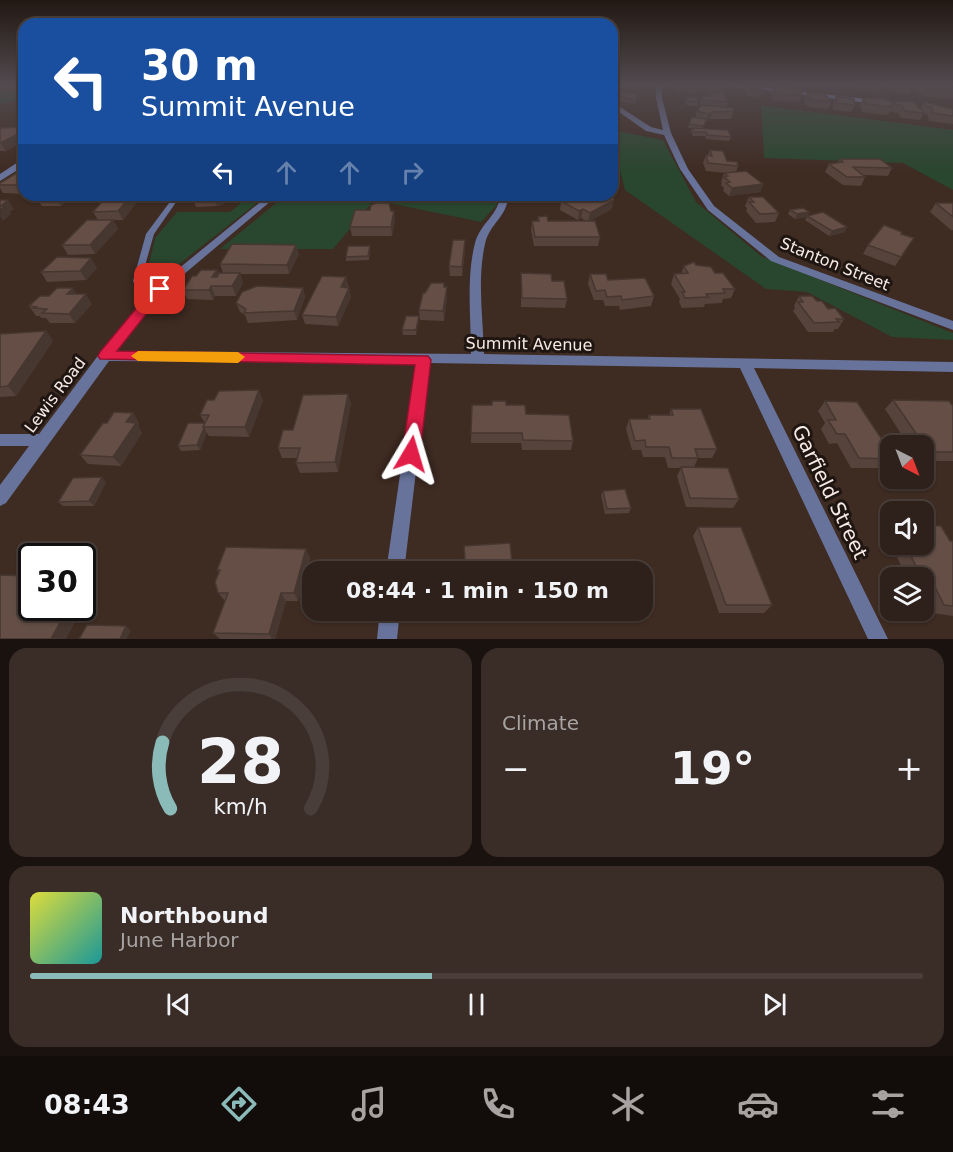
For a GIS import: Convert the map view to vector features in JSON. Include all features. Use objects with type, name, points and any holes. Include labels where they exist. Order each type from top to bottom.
[{"type":"street","points":[[627,114],[649,129],[667,133]]},
{"type":"street","name":"Stanton Street","points":[[663,114],[667,133],[684,168],[711,208],[775,259],[953,326]]},
{"type":"street","points":[[0,178],[18,166]]},
{"type":"street","name":"Lewis Road","points":[[0,498],[105,356],[160,289],[267,201]]},
{"type":"street","points":[[478,359],[478,256],[483,232],[491,220],[501,212],[505,201]]},
{"type":"street","name":"Summit Avenue","points":[[105,356],[478,359],[953,368]]},
{"type":"street","points":[[397,561],[423,360]]},
{"type":"street","name":"Garfield Street","points":[[744,364],[878,639]]},
{"type":"street","points":[[0,440],[43,440]]},
{"type":"street","points":[[387,639],[389,621]]},
{"type":"lane","points":[[160,289],[137,281],[150,234],[174,201]]},
{"type":"green space","points":[[761,114],[829,114],[953,130],[953,190],[903,163],[764,158]]},
{"type":"green space","points":[[618,131],[663,140],[696,202],[761,256],[953,333],[953,340],[892,337],[807,292],[766,289],[625,190],[618,163]]},
{"type":"green space","points":[[244,201],[259,201],[164,276],[146,277],[155,238],[177,212],[230,212]]},
{"type":"green space","points":[[279,201],[373,201],[333,249],[220,249]]},
{"type":"green space","points":[[379,201],[497,201],[497,205],[481,222]]},
{"type":"building","points":[[692,117],[706,119],[704,126],[689,124]]},
{"type":"building","points":[[18,127],[18,134],[0,143],[0,128]]},
{"type":"building","points":[[692,128],[728,130],[731,137],[694,132]]},
{"type":"building","points":[[710,150],[723,151],[727,161],[737,162],[738,166],[708,163],[706,155],[712,156]]},
{"type":"building","points":[[840,159],[880,159],[892,168],[853,167],[865,177],[847,177],[829,164],[843,162]]},
{"type":"building","points":[[746,171],[763,184],[732,188],[726,183],[730,182],[724,177],[728,176],[724,173]]},
{"type":"building","points":[[18,172],[18,185],[0,185]]},
{"type":"building","points":[[749,197],[763,197],[779,213],[760,214],[749,202],[754,202]]},
{"type":"building","points":[[0,200],[8,200],[0,210]]},
{"type":"building","points":[[103,201],[127,201],[118,211],[93,212]]},
{"type":"building","points":[[561,201],[612,201],[590,213],[583,209],[579,211]]},
{"type":"building","points":[[389,203],[391,211],[394,211],[391,227],[350,227],[355,210],[370,210],[371,205]]},
{"type":"building","points":[[936,203],[953,203],[953,217]]},
{"type":"building","points":[[803,208],[809,212],[797,214],[790,210]]},
{"type":"building","points":[[823,212],[847,227],[832,231],[807,216]]},
{"type":"building","points":[[547,216],[548,221],[595,221],[600,237],[535,237],[532,221],[539,221],[538,217]]},
{"type":"building","points":[[87,220],[113,220],[90,245],[62,245]]},
{"type":"building","points":[[884,225],[914,238],[901,257],[868,245]]},
{"type":"building","points":[[453,240],[465,240],[462,267],[449,266]]},
{"type":"building","points":[[232,244],[296,245],[287,265],[220,264]]},
{"type":"building","points":[[348,246],[370,246],[368,256],[346,257]]},
{"type":"building","points":[[57,257],[91,258],[80,271],[41,272]]},
{"type":"building","points":[[694,262],[696,265],[711,267],[715,273],[723,273],[735,289],[723,289],[725,293],[706,294],[708,297],[685,298],[682,292],[685,292],[674,274],[688,273],[684,266]]},
{"type":"building","points":[[201,270],[217,270],[212,277],[217,277],[219,273],[240,273],[232,286],[211,286],[209,290],[183,290],[192,276],[196,276]]},
{"type":"building","points":[[521,273],[551,274],[552,281],[564,281],[567,299],[522,298]]},
{"type":"building","points":[[590,274],[606,274],[608,280],[645,278],[654,296],[622,300],[621,296],[607,297],[605,290],[596,291]]},
{"type":"building","points":[[322,276],[346,277],[341,287],[349,288],[336,317],[302,315]]},
{"type":"building","points":[[431,283],[444,283],[444,287],[447,287],[443,311],[419,310],[423,293]]},
{"type":"building","points":[[257,286],[303,288],[294,311],[244,313],[246,309],[236,303],[242,292]]},
{"type":"building","points":[[57,288],[73,288],[67,294],[86,294],[69,314],[42,313],[47,309],[29,306],[40,296],[49,296]]},
{"type":"building","points":[[799,296],[812,296],[817,301],[822,301],[828,309],[835,308],[844,319],[836,319],[839,322],[814,323],[798,302],[803,302]]},
{"type":"building","points":[[406,316],[419,316],[416,330],[402,330]]},
{"type":"building","points":[[46,331],[8,386],[0,387],[0,334]]},
{"type":"building","points":[[259,390],[245,427],[203,427],[209,415],[200,415],[207,400],[214,400],[219,391]]},
{"type":"building","points":[[348,394],[335,462],[296,463],[300,448],[278,448],[283,430],[293,430],[303,395]]},
{"type":"building","points":[[893,400],[949,401],[953,406],[953,452],[934,452],[934,435],[917,435]]},
{"type":"building","points":[[492,401],[506,401],[506,405],[525,405],[526,414],[569,415],[573,441],[523,440],[522,433],[471,433],[472,405],[492,405]]},
{"type":"building","points":[[825,401],[857,402],[880,436],[880,459],[859,458],[845,434],[837,434],[828,420],[836,420]]},
{"type":"building","points":[[671,409],[701,409],[717,449],[695,449],[698,458],[672,458],[669,447],[646,447],[645,440],[635,441],[629,419],[650,419],[649,415],[673,415]]},
{"type":"building","points":[[114,412],[133,413],[126,422],[136,423],[113,457],[80,455],[103,423],[107,423]]},
{"type":"building","points":[[188,423],[205,423],[197,445],[178,446]]},
{"type":"building","points":[[681,467],[728,468],[739,499],[690,498]]},
{"type":"building","points":[[102,477],[89,501],[58,502],[73,478]]},
{"type":"building","points":[[625,489],[631,508],[607,509],[603,491]]},
{"type":"building","points":[[934,526],[941,526],[950,541],[953,541],[953,606],[944,605],[934,587],[934,567],[916,567],[910,555],[934,555]]},
{"type":"building","points":[[698,527],[741,527],[772,605],[726,605]]},
{"type":"building","points":[[510,543],[512,561],[465,561],[464,546]]},
{"type":"building","points":[[226,547],[306,549],[294,593],[281,593],[269,634],[213,633],[228,593],[218,593],[215,582],[220,570],[217,570]]},
{"type":"building","points":[[0,575],[18,576],[18,621],[61,621],[51,639],[0,639]]},
{"type":"building","points":[[87,625],[126,626],[120,639],[79,639]]},
{"type":"slow traffic","points":[[138,356],[238,357]]},
{"type":"route","points":[[160,289],[105,356],[423,360],[411,454]]}]
